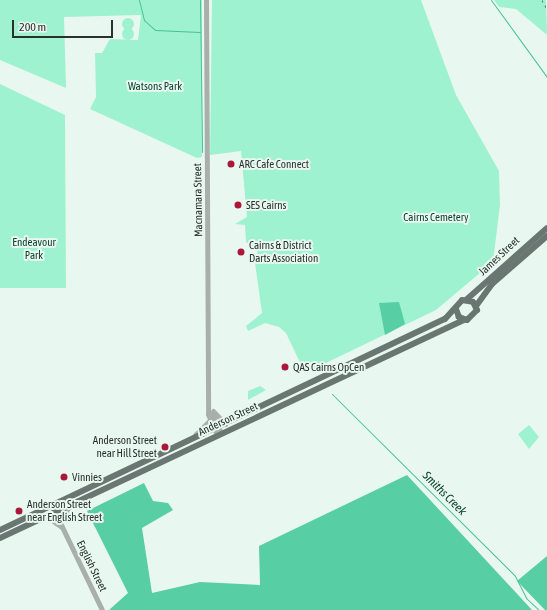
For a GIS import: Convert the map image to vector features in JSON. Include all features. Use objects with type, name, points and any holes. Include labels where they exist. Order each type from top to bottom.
[{"type":"main road","name":"James Street","points":[[456,309],[547,228]]},
{"type":"main road","name":"James Street","points":[[464,320],[474,317],[476,306],[492,284],[547,236]]},
{"type":"main road","points":[[466,300],[476,306]]},
{"type":"main road","points":[[456,309],[464,320]]},
{"type":"main road","name":"Anderson Street","points":[[0,538],[46,516],[54,509],[181,444],[217,432],[225,424],[444,320],[456,309]]},
{"type":"main road","name":"Anderson Street","points":[[0,530],[74,502],[217,432],[464,320]]},
{"type":"street","name":"Macnamara Street","points":[[206,0],[210,420],[217,432]]},
{"type":"street","name":"Macnamara Street","points":[[210,400],[217,432]]},
{"type":"street","points":[[211,406],[225,424]]},
{"type":"street","points":[[181,444],[210,420]]},
{"type":"street","points":[[60,518],[74,502]]},
{"type":"street","name":"English Street","points":[[54,509],[60,518],[63,529]]},
{"type":"street","name":"English Street","points":[[54,509],[102,610]]},
{"type":"street","points":[[46,516],[63,529]]},
{"type":"green space","name":"Watsons Park","points":[[0,0],[202,0],[202,157],[197,158],[90,109],[96,97],[95,53],[102,53],[110,39],[138,40],[141,15],[64,17],[66,88],[0,60]]},
{"type":"green space","name":"Cairns Cemetery","points":[[212,0],[421,0],[456,95],[499,171],[500,205],[493,262],[436,310],[305,373],[286,333],[279,327],[265,323],[248,331],[246,326],[262,313],[255,263],[258,250],[246,242],[245,225],[235,224],[247,217],[241,151],[210,155]]},
{"type":"green space","points":[[494,0],[546,0],[547,35],[516,9],[499,7]]},
{"type":"green space","points":[[126,18],[130,18],[134,24],[130,30],[126,30],[122,26],[122,22]]},
{"type":"green space","points":[[126,28],[130,28],[134,34],[130,40],[126,40],[122,36],[122,32]]},
{"type":"green space","name":"Endeavour Park","points":[[0,84],[65,115],[66,288],[0,288]]},
{"type":"green space","points":[[399,302],[405,324],[385,335],[379,303]]},
{"type":"green space","points":[[260,386],[266,390],[248,400],[248,391]]},
{"type":"green space","points":[[529,425],[539,437],[529,449],[518,434]]},
{"type":"green space","points":[[407,475],[532,610],[109,610],[128,593],[87,511],[144,483],[153,501],[168,503],[173,510],[142,528],[152,593],[200,582],[260,585],[259,546]]},
{"type":"green space","points":[[547,556],[547,610],[545,610],[517,581]]},
{"type":"waterway","points":[[139,0],[144,20],[155,30],[200,32]]},
{"type":"waterway","points":[[200,0],[202,152]]},
{"type":"waterway","points":[[491,0],[547,77]]},
{"type":"waterway","name":"Smiths Creek","points":[[332,394],[515,576],[526,598],[539,610]]},
{"type":"railway","points":[[542,0],[547,9]]},
{"type":"place","name":"ARC Cafe Connect","points":[[231,164]]},
{"type":"place","name":"SES Cairns","points":[[238,205]]},
{"type":"place","name":"Cairns & District Darts Association","points":[[241,252]]},
{"type":"place","name":"QAS Cairns OpCen","points":[[285,367]]},
{"type":"place","name":"Anderson Street near Hill Street","points":[[165,447]]},
{"type":"place","name":"Vinnies","points":[[64,477]]},
{"type":"place","name":"Anderson Street near English Street","points":[[19,511]]}]
